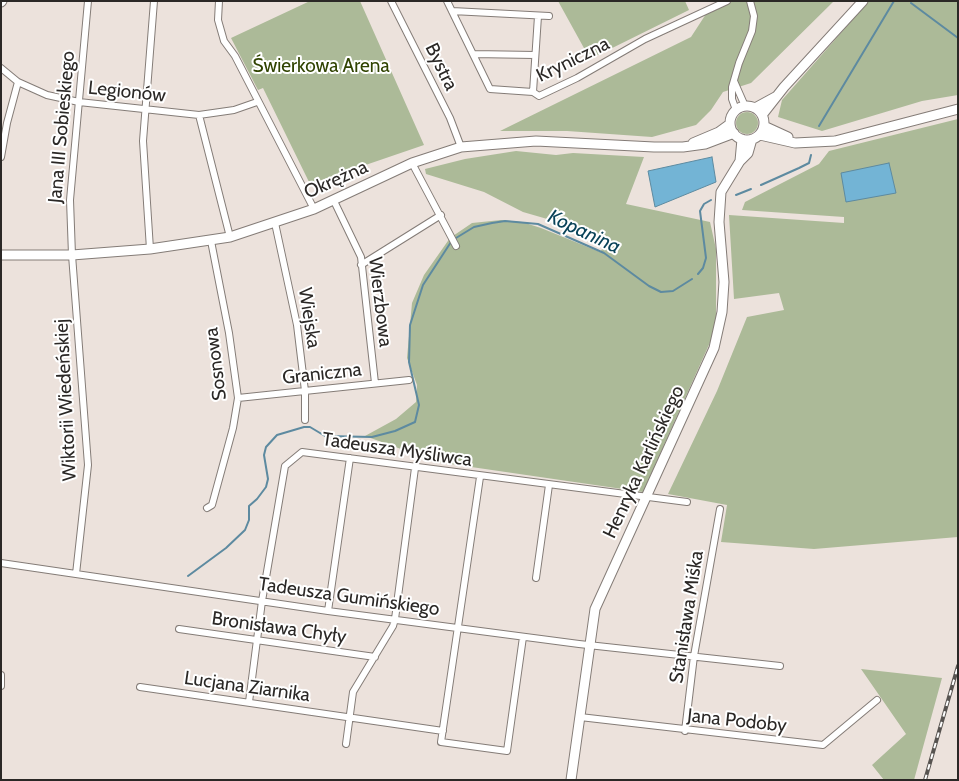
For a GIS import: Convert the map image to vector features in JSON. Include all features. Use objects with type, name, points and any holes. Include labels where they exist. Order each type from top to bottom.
[{"type":"street","name":"Jana III Sobieskiego","points":[[72,255],[70,200],[88,1]]},
{"type":"street","points":[[150,249],[144,176],[144,110],[154,1]]},
{"type":"street","points":[[218,1],[220,32],[235,56],[257,102],[314,209]]},
{"type":"street","name":"Bystra","points":[[391,1],[450,118],[461,147]]},
{"type":"street","name":"Kryniczna","points":[[447,1],[490,89],[533,92],[539,96],[577,78],[715,3],[727,1]]},
{"type":"street","points":[[750,1],[754,16],[752,31],[739,63],[732,94],[736,110],[730,124],[734,133],[751,138],[795,143],[835,141],[958,109]]},
{"type":"street","points":[[762,115],[863,1]]},
{"type":"street","points":[[452,11],[549,16]]},
{"type":"street","points":[[533,92],[538,16]]},
{"type":"street","points":[[473,54],[535,55]]},
{"type":"street","name":"Legionów","points":[[1,68],[18,82],[47,95],[79,102],[199,115],[234,110],[257,102]]},
{"type":"street","points":[[734,81],[745,106]]},
{"type":"street","points":[[1,158],[6,123],[18,82]]},
{"type":"street","points":[[755,108],[777,96]]},
{"type":"street","points":[[736,110],[745,106],[755,108],[762,115],[764,126]]},
{"type":"street","points":[[199,115],[230,236]]},
{"type":"street","name":"Okrężna","points":[[683,147],[719,132],[730,124]]},
{"type":"street","points":[[764,126],[786,136],[808,142]]},
{"type":"street","points":[[751,138],[764,126]]},
{"type":"street","name":"Okrężna","points":[[1,255],[72,255],[150,249],[211,241],[275,223],[314,209],[412,163],[461,147],[536,141],[683,147],[705,144],[734,133]]},
{"type":"street","name":"Henryka Karlińskiego","points":[[571,780],[597,601],[714,348],[722,312],[724,282],[719,222],[721,192],[740,161],[751,138]]},
{"type":"street","points":[[412,163],[456,246]]},
{"type":"street","name":"Wierzbowa","points":[[334,200],[354,241],[362,265],[375,383]]},
{"type":"street","points":[[362,265],[441,215]]},
{"type":"street","name":"Wiejska","points":[[275,223],[295,316],[305,390],[305,420]]},
{"type":"street","name":"Sosnowa","points":[[207,508],[212,506],[233,428],[238,398],[230,333],[211,241]]},
{"type":"street","name":"Wiktorii Wiedeńskiej","points":[[72,255],[88,465],[76,574]]},
{"type":"street","name":"Graniczna","points":[[238,398],[409,380]]},
{"type":"street","name":"Tadeusza Myśliwca","points":[[249,702],[262,601],[285,466],[302,452],[480,477],[687,502]]},
{"type":"street","points":[[328,611],[350,458]]},
{"type":"street","points":[[346,744],[353,692],[375,657],[395,619],[415,468]]},
{"type":"street","points":[[480,477],[441,742],[507,751],[523,637]]},
{"type":"street","points":[[536,578],[549,485]]},
{"type":"street","name":"Stanisława Miśka","points":[[685,731],[694,656],[720,510]]},
{"type":"street","name":"Tadeusza Gumińskiego","points":[[1,563],[328,611],[459,627],[589,646],[780,666]]},
{"type":"street","name":"Bronisława Chyły","points":[[179,629],[375,657]]},
{"type":"street","points":[[1,675],[1,686]]},
{"type":"street","name":"Lucjana Ziarnika","points":[[140,687],[443,731]]},
{"type":"street","name":"Jana Podoby","points":[[580,717],[685,731],[823,744],[877,700]]},
{"type":"green space","name":"Świerkowa Arena","points":[[310,1],[360,1],[424,145],[310,184],[263,88],[258,90],[231,38]]},
{"type":"green space","points":[[558,1],[685,1],[689,10],[590,59]]},
{"type":"green space","points":[[733,1],[834,1],[751,83],[723,92],[711,110],[696,125],[652,137],[567,131],[500,131],[691,37],[706,14]]},
{"type":"green space","points":[[869,1],[958,1],[958,95],[922,101],[822,131],[778,117],[782,100]]},
{"type":"green space","points":[[747,112],[755,115],[758,123],[755,131],[747,134],[739,131],[736,123],[739,115]]},
{"type":"green space","points":[[958,119],[958,537],[814,549],[721,542],[727,505],[668,494],[717,391],[747,317],[784,310],[779,293],[734,299],[729,215],[844,223],[844,217],[742,210],[745,202],[819,164],[829,151]]},
{"type":"green space","points":[[516,151],[556,155],[573,153],[644,157],[626,204],[710,222],[716,249],[716,329],[643,492],[437,462],[365,436],[396,419],[416,402],[417,385],[407,358],[412,303],[424,275],[450,238],[472,223],[501,220],[522,222],[541,228],[600,252],[608,241],[568,225],[523,212],[484,192],[426,174],[425,169],[465,159]]},
{"type":"green space","points":[[861,669],[942,678],[914,780],[884,780],[872,765],[906,734]]},
{"type":"water","points":[[712,157],[716,182],[655,207],[648,171]]},
{"type":"water","points":[[889,163],[896,193],[846,202],[841,173]]},
{"type":"waterway","name":"Kopanina","points":[[819,126],[894,1]]},
{"type":"waterway","points":[[911,3],[958,38]]},
{"type":"waterway","name":"Kopanina","points":[[761,185],[809,163],[811,155]]},
{"type":"waterway","name":"Kopanina","points":[[736,195],[751,189]]},
{"type":"waterway","name":"Kopanina","points":[[698,274],[703,268],[706,258],[700,211],[704,204],[711,200]]},
{"type":"waterway","name":"Kopanina","points":[[456,238],[474,227],[492,223],[505,221],[538,224],[604,253],[649,286],[661,292],[673,291],[692,279]]},
{"type":"waterway","name":"Kopanina","points":[[188,576],[226,548],[245,530],[249,520],[249,506],[266,487],[268,479],[264,455],[266,447],[277,435],[310,427],[325,436],[372,437],[395,431],[415,422],[419,405],[409,362],[410,325],[423,285],[451,242]]},
{"type":"railway","points":[[925,780],[958,666]]}]
